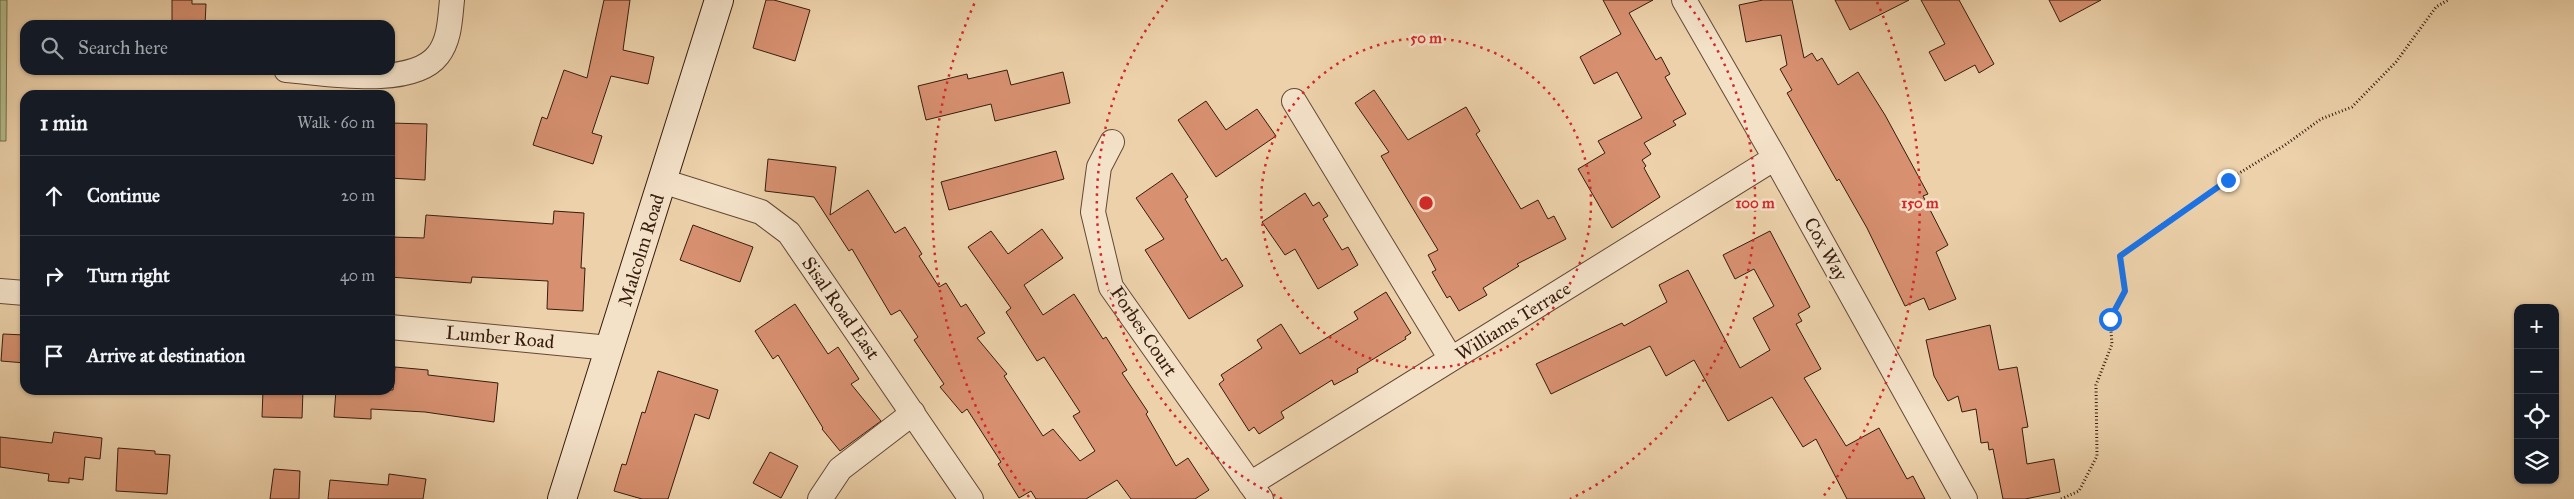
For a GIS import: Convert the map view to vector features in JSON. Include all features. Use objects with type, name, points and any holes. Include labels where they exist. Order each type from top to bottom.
[{"type":"street","points":[[360,75],[390,77],[418,70],[438,56],[448,35],[452,0]]},
{"type":"street","name":"Malcolm Road","points":[[562,499],[720,0]]},
{"type":"street","name":"Cox Way","points":[[1684,0],[1775,158],[1965,499]]},
{"type":"street","points":[[1294,101],[1451,359]]},
{"type":"street","name":"Forbes Court","points":[[1112,142],[1099,167],[1093,212],[1111,287],[1256,491]]},
{"type":"street","name":"Williams Terrace","points":[[1256,491],[1451,359],[1775,158]]},
{"type":"street","name":"Sisal Road East","points":[[662,181],[762,212],[789,232],[971,499]]},
{"type":"street","points":[[0,291],[20,293]]},
{"type":"street","name":"Lumber Road","points":[[395,327],[610,348]]},
{"type":"street","points":[[820,499],[840,469],[913,413]]},
{"type":"path","points":[[2061,499],[2079,490],[2097,456],[2096,386],[2112,344],[2110,319],[2125,291],[2120,256],[2167,221],[2228,180],[2285,146],[2321,119],[2352,107],[2396,62],[2436,7],[2448,0]]},
{"type":"green space","points":[[0,0],[7,0],[6,141],[0,141]]},
{"type":"building","points":[[172,0],[192,0],[192,4],[206,4],[205,20],[172,20]]},
{"type":"building","points":[[604,0],[630,0],[623,50],[654,57],[648,84],[611,76],[592,133],[602,136],[593,164],[533,145],[542,117],[547,119],[564,70],[587,78]]},
{"type":"building","points":[[766,0],[774,0],[810,10],[795,61],[753,48]]},
{"type":"building","points":[[1603,0],[1653,0],[1629,13],[1656,60],[1661,57],[1670,74],[1665,77],[1686,114],[1673,121],[1676,125],[1644,143],[1651,154],[1642,160],[1646,166],[1644,168],[1660,197],[1612,228],[1578,169],[1605,153],[1598,141],[1642,118],[1617,72],[1594,84],[1580,57],[1621,34]]},
{"type":"building","points":[[1763,0],[1792,0],[1804,58],[1812,53],[1817,61],[1822,58],[1838,85],[1858,72],[1885,115],[1928,194],[1923,196],[1948,245],[1936,252],[1956,299],[1929,310],[1924,298],[1905,306],[1867,228],[1839,179],[1837,181],[1787,93],[1792,90],[1780,69],[1787,65],[1781,35],[1746,42],[1739,5]]},
{"type":"building","points":[[1835,0],[1909,0],[1850,30]]},
{"type":"building","points":[[1921,0],[1959,0],[1994,64],[1979,73],[1975,65],[1945,81],[1929,52],[1945,44]]},
{"type":"building","points":[[2049,0],[2101,0],[2060,22]]},
{"type":"building","points":[[1007,70],[1011,85],[1063,72],[1070,103],[995,121],[991,104],[926,120],[918,86],[967,74],[968,79]]},
{"type":"building","points":[[1374,90],[1408,140],[1466,107],[1480,131],[1476,134],[1521,209],[1538,200],[1548,219],[1554,216],[1566,239],[1517,264],[1519,266],[1483,288],[1487,295],[1459,311],[1450,296],[1447,298],[1432,272],[1436,270],[1428,255],[1438,250],[1381,156],[1389,152],[1355,103]]},
{"type":"building","points":[[1206,101],[1226,130],[1257,109],[1276,136],[1216,177],[1178,120]]},
{"type":"building","points":[[395,123],[427,124],[425,180],[395,178]]},
{"type":"building","points":[[1056,151],[1064,179],[949,210],[941,182]]},
{"type":"building","points":[[768,159],[836,167],[830,215],[868,190],[895,233],[905,227],[922,254],[919,256],[939,287],[946,283],[961,307],[966,304],[985,333],[977,338],[1007,374],[1004,376],[1043,436],[1053,429],[1080,461],[1095,451],[1073,416],[1080,412],[1044,357],[1037,361],[1006,312],[1011,308],[968,247],[991,231],[1008,254],[1042,229],[1063,258],[1024,285],[1043,315],[1074,294],[1103,339],[1106,337],[1127,370],[1122,373],[1148,412],[1146,414],[1176,466],[1188,458],[1209,490],[1195,499],[1131,499],[1117,480],[1086,499],[1036,499],[1031,491],[1019,498],[998,464],[1001,462],[967,409],[962,413],[940,387],[944,384],[914,340],[918,337],[900,310],[891,315],[852,249],[849,251],[814,197],[765,191]]},
{"type":"building","points":[[1172,173],[1188,197],[1185,199],[1222,261],[1226,258],[1243,286],[1189,319],[1145,250],[1164,239],[1136,198]]},
{"type":"building","points":[[1305,193],[1313,206],[1319,202],[1328,216],[1323,219],[1342,250],[1348,247],[1358,265],[1318,289],[1295,249],[1285,255],[1262,222]]},
{"type":"building","points":[[554,211],[584,213],[581,268],[585,268],[583,311],[547,309],[548,281],[472,277],[471,283],[395,277],[395,237],[424,238],[426,215],[553,224]]},
{"type":"building","points":[[693,225],[753,247],[740,282],[680,260]]},
{"type":"building","points":[[1770,231],[1810,307],[1798,314],[1802,321],[1796,324],[1821,369],[1804,378],[1846,446],[1879,428],[1907,479],[1913,476],[1925,499],[1847,499],[1816,439],[1803,447],[1772,397],[1728,421],[1694,360],[1666,376],[1650,346],[1551,394],[1536,364],[1622,323],[1624,326],[1667,302],[1659,285],[1688,270],[1740,368],[1770,350],[1753,318],[1774,306],[1754,269],[1735,279],[1723,255]]},
{"type":"building","points":[[1386,292],[1411,333],[1405,337],[1406,339],[1357,369],[1358,372],[1334,385],[1332,380],[1281,412],[1284,418],[1259,434],[1254,427],[1249,431],[1219,384],[1224,380],[1221,375],[1262,348],[1257,340],[1281,324],[1300,354],[1358,319],[1354,312]]},
{"type":"building","points":[[795,304],[828,354],[838,347],[859,379],[851,384],[881,421],[840,451],[822,429],[778,355],[773,359],[755,331]]},
{"type":"building","points":[[1990,325],[1999,370],[2017,367],[2028,427],[2022,428],[2027,464],[2054,459],[2060,492],[2025,499],[2003,499],[1993,449],[1989,450],[1988,442],[1981,443],[1976,409],[1962,412],[1958,396],[1948,401],[1934,376],[1926,340]]},
{"type":"building","points":[[3,334],[20,335],[20,363],[1,361]]},
{"type":"building","points":[[395,367],[428,370],[428,375],[498,383],[494,422],[425,412],[371,409],[371,419],[334,417],[336,395],[395,395]]},
{"type":"building","points":[[658,371],[718,390],[709,419],[695,414],[668,499],[642,499],[614,491],[622,464],[626,465],[642,412],[645,413]]},
{"type":"building","points":[[263,395],[303,395],[302,418],[262,417]]},
{"type":"building","points":[[54,432],[102,438],[100,459],[85,457],[83,480],[69,478],[69,483],[48,481],[49,474],[0,467],[0,437],[52,443]]},
{"type":"building","points":[[118,448],[155,451],[155,454],[170,455],[167,494],[116,491]]},
{"type":"building","points":[[770,452],[798,466],[781,498],[753,483]]},
{"type":"building","points":[[274,469],[300,471],[299,499],[270,499]]},
{"type":"building","points":[[389,474],[426,479],[423,499],[328,499],[330,480],[388,485]]},
{"type":"route","points":[[2110,319],[2125,291],[2120,256],[2167,221],[2228,180]]}]
